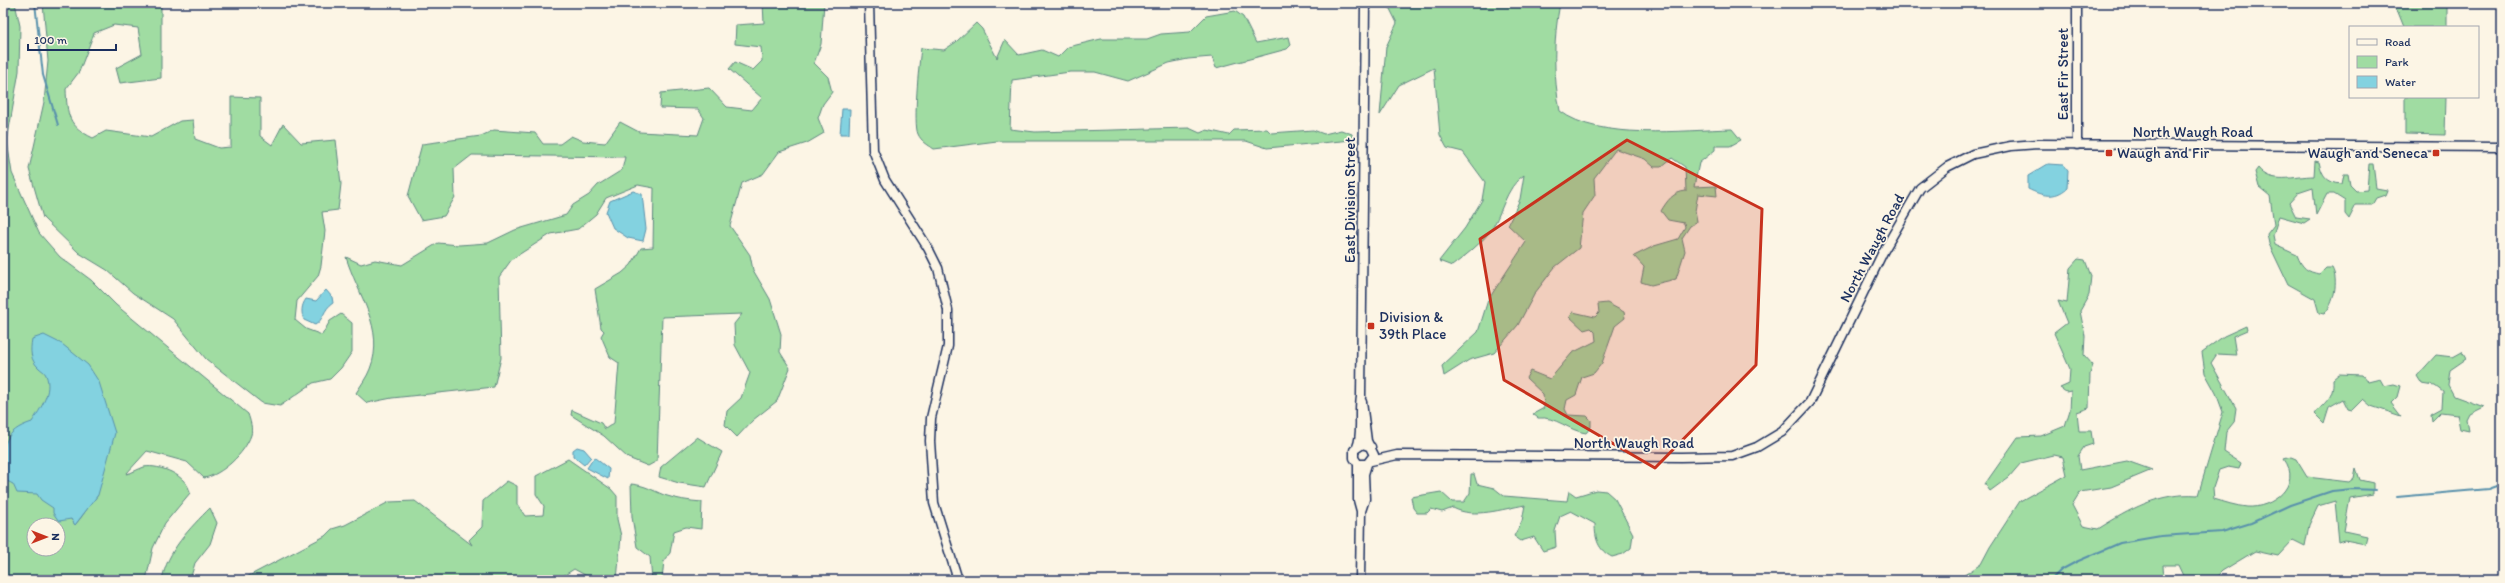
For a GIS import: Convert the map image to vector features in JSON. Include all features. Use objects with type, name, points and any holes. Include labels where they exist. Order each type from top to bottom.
[{"type":"street","points":[[869,3],[873,150],[885,180],[935,262],[943,284],[948,310],[948,346],[931,418],[930,447],[934,503],[958,580]]},
{"type":"street","name":"East Division Street","points":[[1365,3],[1361,397],[1367,441],[1371,447]]},
{"type":"street","name":"East Fir Street","points":[[2077,3],[2077,145]]},
{"type":"street","name":"North Waugh Road","points":[[1369,463],[1394,453],[1688,457],[1732,456],[1757,447],[1782,432],[1810,402],[1883,252],[1920,188],[1947,167],[1973,154],[2011,146],[2077,145],[2502,147]]},
{"type":"street","name":"East Division Street","points":[[1357,447],[1361,436],[1358,412],[1361,397]]},
{"type":"street","points":[[1360,580],[1361,512],[1358,500],[1358,464],[1353,454],[1357,447],[1363,444],[1371,447],[1374,455],[1364,474],[1365,500],[1361,512]]},
{"type":"street","points":[[1358,464],[1369,463]]},
{"type":"highlighted area","points":[[1627,140],[1762,209],[1756,365],[1655,468],[1504,380],[1480,239]]},
{"type":"green space","points":[[3,3],[15,3],[20,26],[19,71],[7,141],[12,173],[39,233],[60,257],[91,280],[116,305],[248,414],[252,430],[248,442],[238,456],[225,468],[211,476],[204,478],[187,462],[147,451],[126,474],[144,467],[158,467],[165,469],[172,472],[184,481],[190,493],[165,523],[153,548],[146,580],[3,580],[4,470],[7,481],[4,447],[3,449]],"holes":[[[98,495],[81,517],[75,525],[71,519]]]},
{"type":"green space","points":[[43,3],[161,3],[161,78],[120,83],[116,68],[142,54],[138,28],[114,25],[94,33],[79,72],[66,89],[67,106],[70,119],[78,129],[93,138],[106,131],[151,137],[180,121],[193,120],[195,139],[219,148],[231,147],[231,97],[260,98],[260,136],[272,145],[283,124],[301,143],[336,140],[341,184],[338,210],[322,212],[325,231],[321,266],[318,276],[297,301],[295,320],[306,329],[322,335],[330,321],[341,314],[352,323],[352,352],[341,368],[330,379],[313,383],[280,406],[262,403],[206,359],[173,319],[133,293],[107,270],[79,253],[43,218],[29,169],[44,102],[48,61]]},
{"type":"green space","points":[[763,3],[824,3],[821,44],[814,63],[828,77],[832,92],[823,104],[818,118],[824,133],[807,143],[779,152],[763,174],[742,183],[730,226],[750,255],[753,270],[770,299],[781,334],[780,352],[790,368],[777,401],[753,420],[737,437],[725,425],[727,411],[741,398],[750,373],[735,345],[734,324],[742,314],[662,317],[657,461],[648,466],[628,458],[604,436],[571,415],[572,410],[601,423],[605,429],[614,423],[619,363],[610,357],[601,336],[604,331],[601,328],[595,289],[622,273],[631,265],[641,248],[653,247],[654,188],[638,185],[606,198],[596,214],[578,229],[551,234],[512,259],[499,277],[501,358],[494,387],[392,398],[367,403],[356,393],[370,369],[374,354],[375,340],[368,312],[346,257],[361,264],[375,260],[402,265],[438,243],[459,245],[488,243],[515,230],[566,215],[573,205],[589,195],[598,185],[622,170],[625,157],[472,155],[454,169],[455,197],[444,216],[421,220],[408,196],[422,144],[481,136],[494,130],[535,133],[543,144],[560,144],[571,136],[583,141],[605,143],[620,122],[639,132],[698,135],[704,118],[698,109],[660,108],[661,93],[709,88],[727,107],[752,110],[762,98],[729,69],[735,62],[753,70],[762,61],[761,47],[735,44],[736,25],[764,23]]},
{"type":"green space","points":[[1387,3],[1560,3],[1556,30],[1555,71],[1560,111],[1577,120],[1597,127],[1619,130],[1667,132],[1732,129],[1741,140],[1730,146],[1715,146],[1715,150],[1699,163],[1694,187],[1716,186],[1717,196],[1698,194],[1695,211],[1697,222],[1690,226],[1682,238],[1685,251],[1676,279],[1651,285],[1641,282],[1644,267],[1634,256],[1654,246],[1678,239],[1685,227],[1684,223],[1668,220],[1661,211],[1674,195],[1686,191],[1685,167],[1672,158],[1661,167],[1654,167],[1645,159],[1616,149],[1594,178],[1595,195],[1583,213],[1579,248],[1555,267],[1535,293],[1518,325],[1494,353],[1469,360],[1444,376],[1442,366],[1478,332],[1488,300],[1526,242],[1508,225],[1520,199],[1524,175],[1512,187],[1489,233],[1467,255],[1452,266],[1439,261],[1465,228],[1482,200],[1485,182],[1463,152],[1447,148],[1440,135],[1434,68],[1399,85],[1380,115],[1386,47],[1397,23]]},
{"type":"green space","points":[[2390,3],[2447,3],[2447,26],[2404,26],[2398,12]]},
{"type":"green space","points":[[1235,11],[1243,17],[1256,43],[1289,37],[1291,45],[1287,49],[1216,68],[1212,57],[1188,59],[1169,63],[1128,81],[1095,72],[1070,72],[1012,80],[1010,129],[1035,132],[1189,128],[1200,133],[1207,130],[1229,135],[1234,130],[1267,129],[1271,133],[1313,130],[1324,134],[1341,130],[1352,134],[1352,140],[1267,148],[1246,141],[997,141],[934,149],[923,141],[918,134],[916,106],[921,48],[944,50],[956,42],[976,23],[982,29],[997,58],[1005,40],[1019,55],[1042,50],[1058,57],[1068,47],[1101,39],[1147,39],[1161,34],[1190,32],[1206,16]]},
{"type":"green space","points":[[2405,98],[2446,98],[2445,135],[2405,134]]},
{"type":"green space","points":[[2315,161],[2319,162],[2324,175],[2332,182],[2342,184],[2344,174],[2348,174],[2350,185],[2356,191],[2367,190],[2369,164],[2373,164],[2376,188],[2387,190],[2385,195],[2376,198],[2372,205],[2356,205],[2349,219],[2345,214],[2345,201],[2334,194],[2327,194],[2316,215],[2313,188],[2298,193],[2289,203],[2296,217],[2310,219],[2304,223],[2279,216],[2273,235],[2275,245],[2297,255],[2303,266],[2308,271],[2320,274],[2326,268],[2332,268],[2335,279],[2333,299],[2328,310],[2324,314],[2319,313],[2315,299],[2288,284],[2269,244],[2267,234],[2274,225],[2270,196],[2259,187],[2255,172],[2258,168],[2263,173],[2276,178],[2314,176]]},
{"type":"green space","points":[[2078,259],[2085,260],[2091,276],[2089,295],[2080,311],[2085,336],[2084,355],[2093,365],[2090,374],[2089,408],[2077,412],[2079,431],[2091,431],[2093,444],[2084,447],[2078,456],[2080,470],[2127,461],[2152,470],[2111,487],[2080,492],[2072,505],[2083,526],[2098,529],[2145,503],[2170,496],[2198,495],[2223,412],[2216,393],[2205,373],[2202,352],[2224,336],[2246,326],[2247,330],[2233,336],[2236,355],[2217,354],[2211,363],[2236,408],[2234,422],[2226,432],[2224,452],[2241,463],[2239,469],[2228,467],[2219,470],[2213,488],[2214,499],[2247,507],[2257,507],[2275,500],[2282,494],[2290,478],[2289,469],[2284,459],[2291,457],[2296,459],[2307,477],[2349,482],[2354,478],[2356,468],[2360,480],[2373,483],[2373,494],[2350,498],[2344,531],[2367,536],[2365,544],[2345,540],[2339,542],[2335,501],[2318,506],[2309,525],[2305,546],[2293,540],[2278,556],[2255,551],[2222,571],[2213,580],[2199,580],[2197,576],[2192,580],[2184,578],[2178,565],[2163,565],[2164,580],[1957,580],[1981,564],[1990,547],[2020,501],[2067,475],[2063,457],[2054,455],[2021,463],[2009,477],[1990,491],[1985,484],[2018,437],[2041,436],[2065,426],[2070,410],[2071,391],[2066,392],[2060,388],[2069,384],[2070,369],[2054,333],[2067,323],[2058,301],[2067,303],[2070,268]]},
{"type":"green space","points":[[1607,303],[1624,312],[1625,318],[1615,326],[1602,363],[1594,373],[1582,377],[1576,395],[1567,400],[1565,409],[1568,415],[1587,416],[1591,420],[1591,427],[1586,433],[1580,432],[1551,419],[1538,418],[1533,414],[1544,408],[1543,394],[1526,378],[1530,371],[1550,379],[1572,353],[1596,341],[1595,332],[1591,328],[1584,330],[1570,317],[1573,312],[1595,317],[1599,313],[1598,304]]},
{"type":"green space","points":[[2462,352],[2466,359],[2450,370],[2448,385],[2454,396],[2484,407],[2470,414],[2467,420],[2469,431],[2460,429],[2457,414],[2441,412],[2432,421],[2431,414],[2442,408],[2443,392],[2435,386],[2422,384],[2417,376],[2436,355],[2453,357]]},
{"type":"green space","points":[[2339,374],[2362,375],[2368,382],[2380,379],[2384,386],[2394,384],[2400,386],[2397,397],[2391,403],[2401,416],[2371,406],[2363,399],[2352,410],[2348,409],[2343,399],[2329,407],[2324,423],[2315,414],[2331,395],[2333,379]]},
{"type":"green space","points":[[697,437],[722,452],[706,487],[679,483],[659,477],[661,467]]},
{"type":"green space","points":[[568,459],[611,489],[617,496],[617,519],[621,536],[617,580],[594,580],[574,569],[557,580],[241,580],[325,536],[332,529],[345,525],[389,502],[415,501],[472,545],[469,540],[482,527],[483,501],[507,481],[517,486],[517,504],[525,516],[543,515],[544,506],[536,494],[536,476]]},
{"type":"green space","points":[[1471,474],[1474,474],[1477,484],[1494,488],[1504,496],[1567,501],[1569,491],[1576,496],[1596,490],[1606,491],[1615,499],[1633,534],[1631,548],[1623,554],[1612,557],[1607,554],[1598,544],[1595,524],[1571,511],[1560,516],[1555,531],[1556,547],[1543,551],[1534,537],[1521,541],[1514,536],[1522,521],[1525,505],[1498,511],[1479,513],[1470,513],[1453,508],[1442,512],[1431,509],[1427,513],[1417,513],[1413,508],[1411,497],[1441,492],[1452,502],[1464,502],[1470,493]]},
{"type":"green space","points":[[631,484],[644,487],[673,498],[702,502],[701,529],[686,527],[674,531],[670,553],[664,560],[662,580],[652,580],[650,557],[637,547],[632,517]]},
{"type":"green space","points":[[210,508],[217,523],[210,544],[195,563],[190,580],[162,580],[169,559],[180,541]]},
{"type":"water","points":[[842,109],[850,109],[849,134],[840,134]]},
{"type":"water","points":[[2048,164],[2063,165],[2068,171],[2067,188],[2058,194],[2053,195],[2043,195],[2028,189],[2028,176]]},
{"type":"water","points":[[633,191],[642,194],[646,229],[643,241],[628,238],[613,228],[606,212],[610,201]]},
{"type":"water","points":[[326,290],[332,297],[333,303],[327,308],[318,323],[315,325],[304,320],[302,310],[306,299],[316,301]]},
{"type":"water","points":[[44,335],[62,344],[88,365],[99,382],[115,433],[98,495],[75,525],[71,519],[66,520],[66,517],[56,517],[53,513],[53,508],[41,500],[37,494],[17,493],[13,484],[7,481],[6,472],[3,471],[4,453],[7,440],[16,430],[32,422],[42,406],[47,394],[48,381],[46,375],[36,365],[32,358],[32,339]]},
{"type":"water","points":[[577,447],[584,449],[591,457],[584,465],[573,456],[573,450]]},
{"type":"water","points":[[595,458],[609,469],[608,479],[587,468]]},
{"type":"waterway","points":[[35,3],[43,75],[58,125]]},
{"type":"waterway","points":[[2397,497],[2488,489],[2502,484]]},
{"type":"waterway","points":[[2051,580],[2061,570],[2120,543],[2161,536],[2222,532],[2251,523],[2290,505],[2332,491],[2352,489],[2376,490]]},
{"type":"place","name":"Waugh and Fir","points":[[2109,153]]},
{"type":"place","name":"Waugh and Seneca","points":[[2436,153]]},
{"type":"place","name":"Division & 39th Place","points":[[1371,326]]}]
